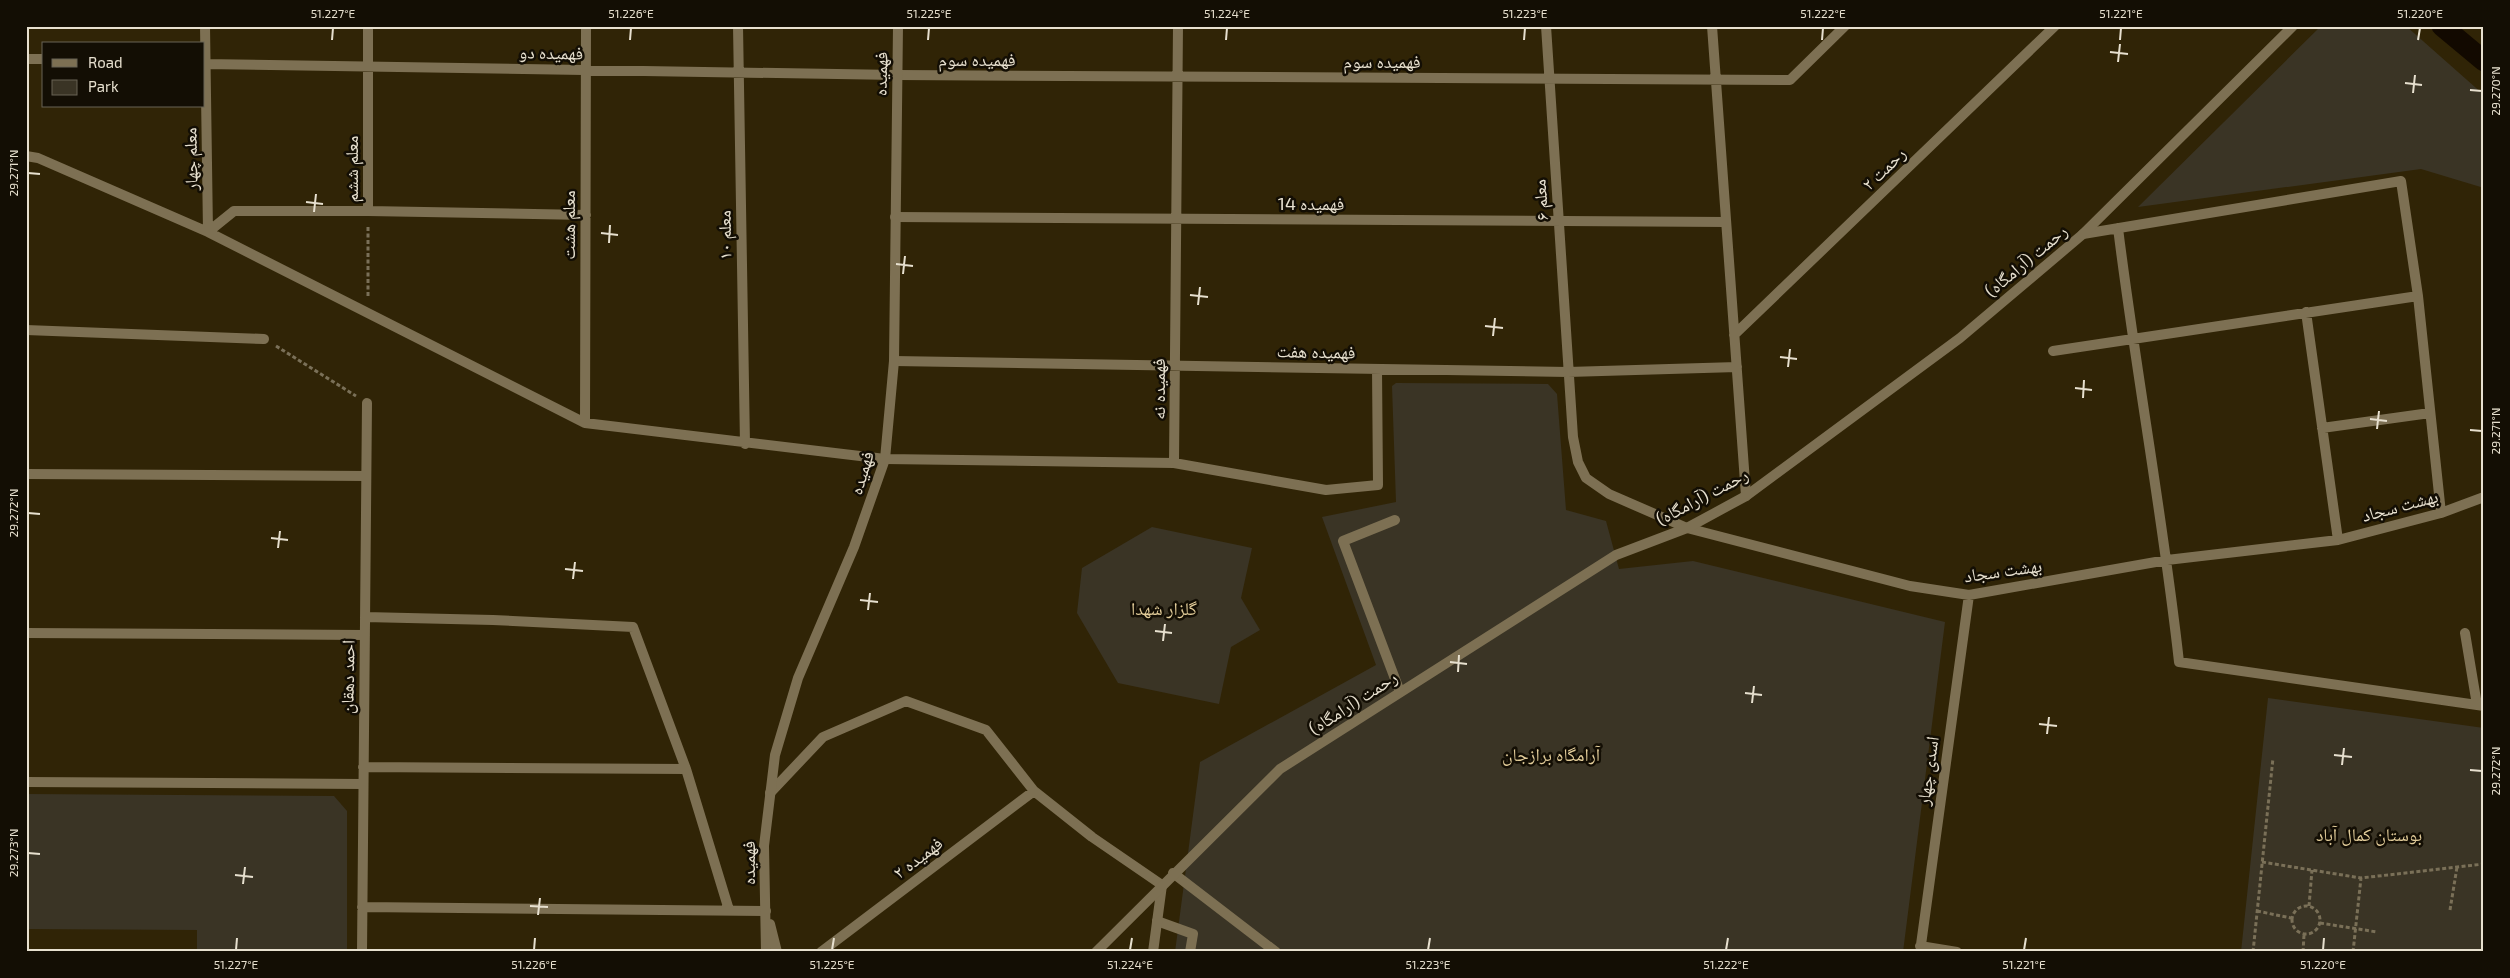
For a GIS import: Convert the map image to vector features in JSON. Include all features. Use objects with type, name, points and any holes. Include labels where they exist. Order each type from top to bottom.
[{"type":"street","name":"معلم چهار","points":[[205,26],[208,232]]},
{"type":"street","name":"معلم ششم","points":[[368,26],[368,211]]},
{"type":"street","name":"معلم هشت","points":[[585,423],[586,26]]},
{"type":"street","name":"معلم ۱۰","points":[[738,26],[745,444]]},
{"type":"street","name":"فهمیده","points":[[766,911],[764,846],[775,755],[798,678],[854,547],[885,459],[894,361],[898,26]]},
{"type":"street","name":"فهمیده نه","points":[[1174,463],[1178,26]]},
{"type":"street","name":"معلم ۶","points":[[1546,26],[1568,372]]},
{"type":"street","points":[[1712,26],[1746,496]]},
{"type":"street","name":"فهمیده سوم","points":[[897,75],[1790,80],[1845,26]]},
{"type":"street","name":"رحمت ۲","points":[[1734,335],[2056,26]]},
{"type":"street","name":"رحمت (آرامگاه)","points":[[1096,952],[1173,873],[1280,769],[1616,555],[1687,528],[1746,496],[1960,338],[2083,234],[2293,26]]},
{"type":"street","points":[[26,59],[42,59]]},
{"type":"street","name":"فهمیده دو","points":[[205,64],[897,75]]},
{"type":"street","points":[[26,156],[38,158],[208,232],[585,423],[745,444],[885,459],[1174,463],[1326,490],[1378,485],[1377,369]]},
{"type":"street","points":[[2083,234],[2401,181],[2418,296],[2441,513]]},
{"type":"street","points":[[208,232],[234,211],[368,211],[586,215]]},
{"type":"street","name":"فهمیده 14","points":[[895,217],[1726,222]]},
{"type":"street","points":[[2118,228],[2132,337],[2168,560],[2179,662],[2480,706],[2465,633]]},
{"type":"street","points":[[2053,350],[2418,296]]},
{"type":"street","points":[[2306,312],[2338,540]]},
{"type":"street","points":[[26,330],[264,339]]},
{"type":"street","name":"فهمیده هفت","points":[[894,361],[1568,372],[1737,367]]},
{"type":"street","name":"بهشت سجاد","points":[[1568,372],[1573,437],[1578,462],[1586,478],[1609,494],[1687,528],[1910,586],[1969,595],[2168,560],[2338,540],[2441,513],[2484,497]]},
{"type":"street","name":"احمد دهقان","points":[[362,952],[367,403]]},
{"type":"street","points":[[2322,428],[2430,412]]},
{"type":"street","points":[[26,474],[366,476]]},
{"type":"street","points":[[1395,520],[1343,541],[1400,692]]},
{"type":"street","name":"اسدی چهار","points":[[1920,949],[1969,595]]},
{"type":"street","points":[[365,617],[493,620],[634,627],[686,769],[729,910]]},
{"type":"street","points":[[26,633],[365,635]]},
{"type":"street","points":[[770,793],[822,736],[906,701],[986,730],[1034,791],[1092,836],[1162,885],[1153,952]]},
{"type":"street","points":[[363,768],[686,769]]},
{"type":"street","points":[[26,782],[363,784]]},
{"type":"street","name":"فهمیده ۲","points":[[821,952],[1034,791]]},
{"type":"street","points":[[1173,873],[1276,952]]},
{"type":"street","points":[[362,907],[766,911]]},
{"type":"street","points":[[766,911],[766,952]]},
{"type":"street","points":[[766,911],[777,952]]},
{"type":"street","points":[[1157,921],[1193,934],[1190,952]]},
{"type":"street","points":[[1920,949],[1957,952]]},
{"type":"path","name":"معلم ششم","points":[[368,211],[368,312]]},
{"type":"path","points":[[264,339],[367,403]]},
{"type":"path","points":[[2253,952],[2273,758]]},
{"type":"path","points":[[2262,862],[2361,878],[2484,864]]},
{"type":"path","points":[[2450,910],[2456,867]]},
{"type":"path","points":[[2309,906],[2312,870]]},
{"type":"path","points":[[2353,952],[2361,878]]},
{"type":"path","points":[[2309,906],[2316,910],[2320,923],[2317,930],[2304,935],[2294,929],[2291,918],[2297,908],[2309,906]]},
{"type":"path","points":[[2257,911],[2291,918]]},
{"type":"path","points":[[2320,923],[2377,932]]},
{"type":"path","points":[[2303,952],[2304,935]]},
{"type":"green space","points":[[2321,26],[2406,26],[2484,95],[2484,188],[2421,169],[2138,207]]},
{"type":"green space","name":"آرامگاه برازجان","points":[[1396,383],[1548,384],[1557,394],[1566,510],[1606,521],[1619,569],[1693,561],[1945,622],[1903,952],[1175,952],[1200,762],[1376,665],[1322,517],[1396,502],[1392,386]]},
{"type":"green space","name":"گلزار شهدا","points":[[1152,527],[1252,548],[1241,598],[1260,630],[1231,647],[1219,704],[1118,683],[1077,613],[1082,568]]},
{"type":"green space","name":"بوستان کمال آباد","points":[[2268,698],[2484,728],[2484,952],[2241,952]]},
{"type":"green space","points":[[26,794],[334,796],[347,811],[347,952],[197,952],[197,930],[26,929]]},
{"type":"waterway","points":[[2442,26],[2484,61]]}]
